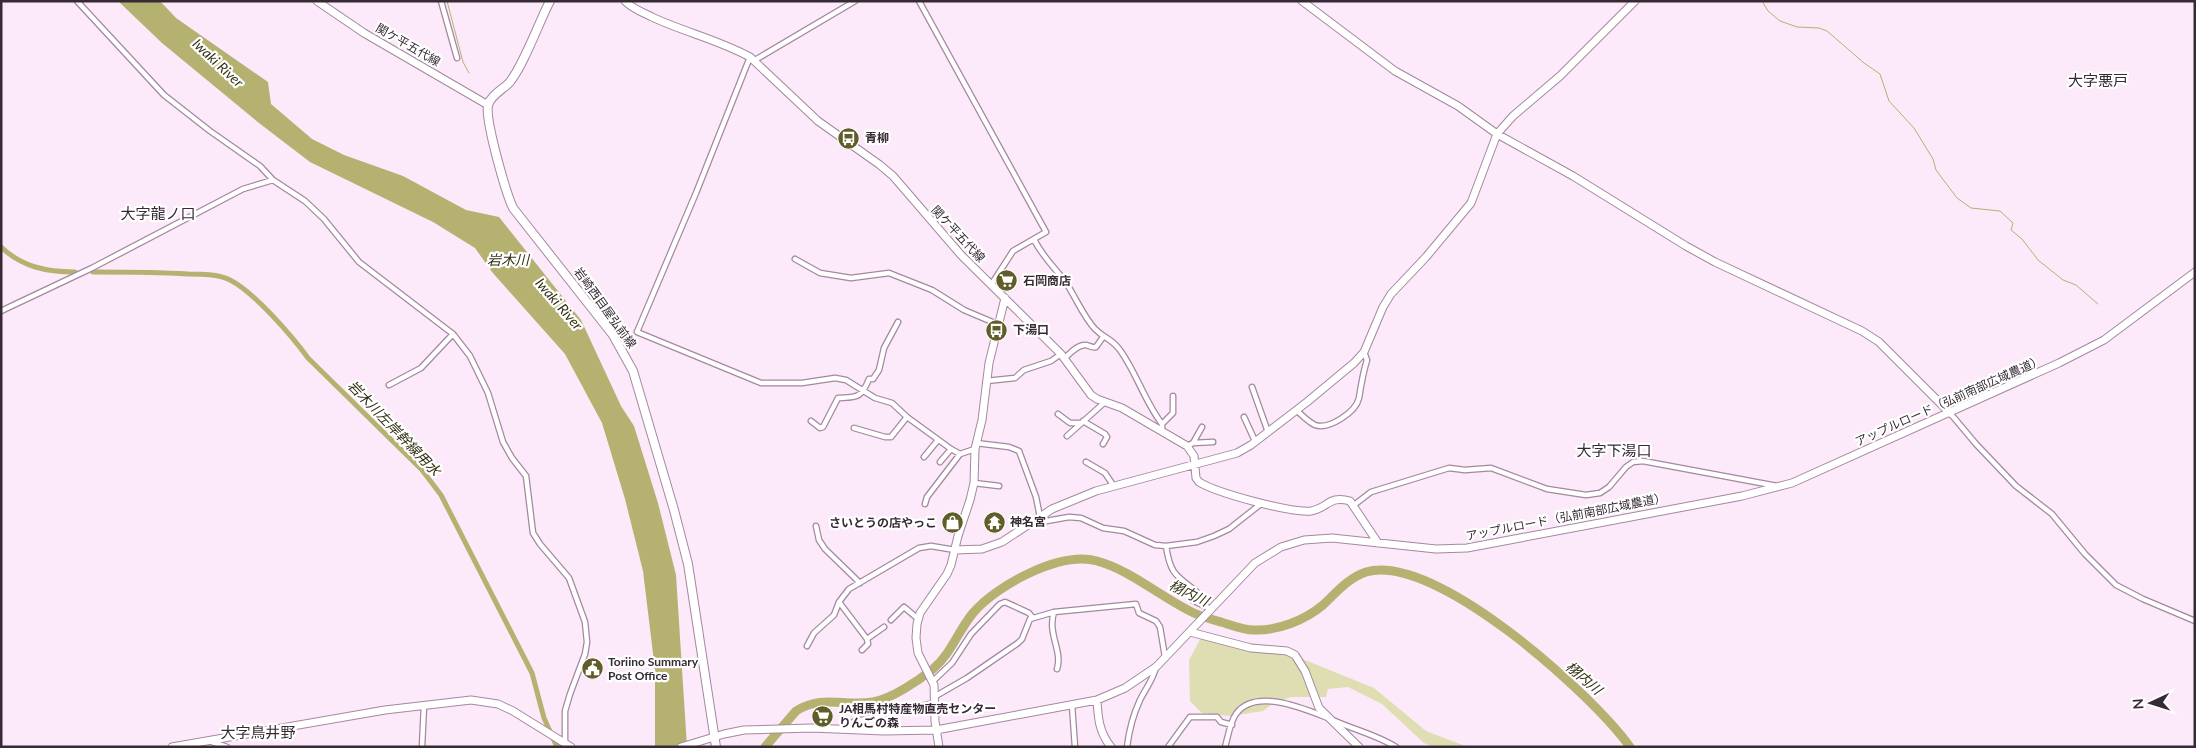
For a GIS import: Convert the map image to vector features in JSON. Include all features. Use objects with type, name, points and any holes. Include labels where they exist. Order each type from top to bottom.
[{"type":"main road","points":[[488,106],[491,99],[508,83],[518,69],[550,1]]},
{"type":"main road","name":"岩崎西目屋弘前線","points":[[488,106],[503,177],[514,208],[613,335],[633,372],[688,564],[716,747]]},
{"type":"street","points":[[77,1],[164,95],[210,131],[260,166],[273,180],[305,201],[324,220],[359,262],[452,334],[470,356],[488,393],[503,442],[512,458],[526,476],[533,533],[540,544],[570,578],[585,622],[587,642],[585,654],[570,694],[566,711],[569,745]]},
{"type":"street","name":"関ケ平五代線","points":[[318,1],[364,32],[488,106]]},
{"type":"street","points":[[441,1],[457,58]]},
{"type":"street","name":"関ケ平五代線","points":[[625,1],[632,8],[737,50],[752,58],[818,120],[880,164],[893,176],[932,222],[1062,356],[1091,395],[1162,427],[1190,444]]},
{"type":"street","points":[[856,1],[752,58],[636,332],[761,383],[802,383],[835,378],[846,380],[864,392],[892,403],[938,440],[960,454]]},
{"type":"street","points":[[919,1],[1046,232],[1013,251],[991,284]]},
{"type":"street","points":[[1302,1],[1395,71],[1458,106],[1497,134],[1580,180],[1708,258],[1862,331],[1880,342],[1950,413],[1976,444],[2016,486],[2052,514],[2084,554],[2116,585],[2143,599],[2195,621]]},
{"type":"street","points":[[806,646],[814,633],[834,615],[839,602],[849,589],[919,548],[931,546],[971,551],[992,546],[1052,509],[1085,495],[1113,485],[1224,458],[1255,442],[1268,432],[1354,363],[1364,352],[1383,307],[1391,294],[1431,251],[1471,203],[1497,134],[1513,116],[1560,76],[1635,1]]},
{"type":"street","points":[[1,311],[92,268],[243,189],[273,180]]},
{"type":"street","points":[[1034,239],[1037,247],[1074,296],[1093,327],[1103,337],[1113,341],[1124,356],[1149,408],[1162,427],[1173,413],[1173,396]]},
{"type":"street","points":[[795,259],[820,273],[851,278],[889,273],[932,290],[964,310],[997,324]]},
{"type":"street","name":"アップルロード（弘前南部広域農道）","points":[[681,747],[715,736],[739,731],[765,729],[936,730],[1097,700],[1125,688],[1156,667],[1255,563],[1274,550],[1291,542],[1332,538],[1436,549],[1475,547],[1782,487],[1950,413],[2104,340],[2195,272]]},
{"type":"street","points":[[938,747],[932,680],[917,646],[918,618],[947,574],[974,483],[976,446],[982,420],[986,381],[1004,298]]},
{"type":"street","points":[[811,421],[820,428],[823,427],[838,398],[851,399],[864,392],[869,379],[873,379],[879,370],[884,348],[898,322]]},
{"type":"street","points":[[389,385],[421,368],[452,334]]},
{"type":"street","points":[[986,381],[1015,378],[1024,370],[1051,361],[1079,346],[1086,344],[1092,348],[1096,347],[1103,337]]},
{"type":"street","points":[[1296,410],[1315,424],[1323,425],[1350,412],[1359,399],[1361,380],[1367,360],[1364,352]]},
{"type":"street","points":[[1252,387],[1268,432]]},
{"type":"street","points":[[1067,436],[1105,402]]},
{"type":"street","points":[[1058,414],[1070,423],[1081,422],[1105,434],[1107,437],[1103,444]]},
{"type":"street","points":[[854,428],[890,437],[908,417]]},
{"type":"street","points":[[1244,418],[1255,442]]},
{"type":"street","points":[[1190,444],[1202,427]]},
{"type":"street","points":[[924,457],[938,440]]},
{"type":"street","points":[[1190,444],[1213,442]]},
{"type":"street","points":[[1190,444],[1196,464],[1196,478],[1203,484],[1275,506],[1309,511],[1334,499],[1344,499],[1354,505],[1378,543]]},
{"type":"street","points":[[924,504],[927,497],[960,454],[976,446],[1009,447],[1019,451],[1036,496],[1038,519]]},
{"type":"street","points":[[940,462],[951,449]]},
{"type":"street","points":[[1354,505],[1371,492],[1449,468],[1465,470],[1491,468],[1547,489],[1586,495],[1600,493],[1609,487],[1632,462],[1643,461],[1782,487]]},
{"type":"street","points":[[1086,462],[1105,473],[1113,485]]},
{"type":"street","points":[[974,483],[999,486]]},
{"type":"street","points":[[1038,519],[1041,522],[1081,518],[1103,528],[1124,531],[1155,545],[1166,546],[1197,542],[1222,532],[1263,502]]},
{"type":"street","points":[[816,526],[819,540],[825,549],[860,583]]},
{"type":"street","points":[[1166,546],[1170,566],[1174,573],[1196,591],[1192,600],[1209,611]]},
{"type":"street","points":[[839,602],[867,639],[868,644],[862,650]]},
{"type":"street","points":[[932,680],[952,663],[971,634],[1000,604],[1005,602],[1029,613],[1032,617]]},
{"type":"street","points":[[852,729],[854,722],[858,720],[934,700],[1018,643],[1022,639],[1032,617],[1054,612],[1136,604],[1139,613],[1156,621],[1160,627],[1165,659]]},
{"type":"street","points":[[891,620],[904,607],[918,618]]},
{"type":"street","points":[[1054,612],[1051,623],[1059,662],[1056,669]]},
{"type":"street","points":[[867,639],[884,627]]},
{"type":"street","points":[[1190,632],[1251,648],[1287,651],[1295,655],[1305,671],[1320,708],[1359,747]]},
{"type":"street","points":[[1127,747],[1129,729],[1140,700],[1154,678],[1156,667]]},
{"type":"street","points":[[172,747],[424,705],[471,700],[484,701],[514,711],[569,745]]},
{"type":"street","points":[[1097,700],[1098,724],[1108,746]]},
{"type":"street","points":[[1224,747],[1235,715],[1246,705],[1276,701],[1382,738],[1396,747]]},
{"type":"street","points":[[422,747],[424,705]]},
{"type":"street","points":[[1072,705],[1075,747]]},
{"type":"street","points":[[1168,747],[1190,716],[1217,717],[1221,722],[1232,725]]},
{"type":"street","points":[[206,741],[227,747]]},
{"type":"green space","points":[[1202,636],[1290,654],[1374,688],[1426,731],[1468,747],[1433,747],[1424,743],[1382,704],[1348,687],[1328,689],[1326,697],[1291,697],[1272,704],[1263,711],[1231,716],[1202,713],[1190,701],[1189,660]]},
{"type":"water","name":"岩木川","points":[[118,1],[160,1],[176,18],[268,82],[271,104],[312,139],[344,155],[403,176],[466,210],[499,217],[581,320],[621,406],[634,426],[658,503],[676,575],[687,747],[655,747],[655,670],[643,571],[625,499],[602,423],[565,354],[492,272],[475,248],[433,222],[310,162],[259,123],[162,43]]},
{"type":"waterway","points":[[447,1],[463,62],[469,73]]},
{"type":"waterway","points":[[1762,1],[1768,11],[1780,21],[1797,27],[1819,28],[1827,31],[1864,63],[1880,74],[1889,101],[1914,128],[1933,159],[1936,170],[1957,198],[1971,208],[2000,211],[2013,223],[2011,230],[2022,239],[2038,260],[2063,280],[2076,285],[2098,304]]},
{"type":"waterway","name":"岩木川左岸幹線用水","points":[[1,247],[26,264],[55,271],[75,272]]},
{"type":"waterway","name":"岩木川左岸幹線用水","points":[[93,272],[204,274],[220,277],[240,286],[272,315],[308,358],[422,470],[441,495],[532,673],[544,718],[557,747]]},
{"type":"waterway","name":"栩内川","points":[[765,747],[796,711],[806,706],[825,702],[873,702],[904,689],[927,674],[939,663],[973,613],[997,592],[1030,573],[1048,566],[1082,559],[1097,561],[1121,570],[1196,614],[1250,630],[1272,629],[1300,620],[1323,605],[1348,582],[1366,572],[1395,571],[1431,583],[1469,604],[1509,632],[1548,663],[1611,723],[1630,747]]},
{"type":"place","name":"青柳","points":[[849,138]]},
{"type":"place","name":"石岡商店","points":[[1007,281]]},
{"type":"place","name":"下湯口","points":[[997,330]]},
{"type":"place","name":"神名宮","points":[[994,522]]},
{"type":"place","name":"さいとうの店やっこ","points":[[953,523]]},
{"type":"place","name":"Toriino Summary Post Office","points":[[592,669]]},
{"type":"place","name":"JA相馬村特産物直売センター りんごの森","points":[[823,716]]},
{"type":"district","name":"大字悪戸","points":[[2098,81]]},
{"type":"district","name":"大字龍ノ口","points":[[158,214]]},
{"type":"district","name":"大字下湯口","points":[[1614,451]]},
{"type":"district","name":"大字鳥井野","points":[[258,733]]},
{"type":"water label","name":"Iwaki River","points":[[218,63]]},
{"type":"water label","name":"Iwaki River","points":[[559,304]]}]
